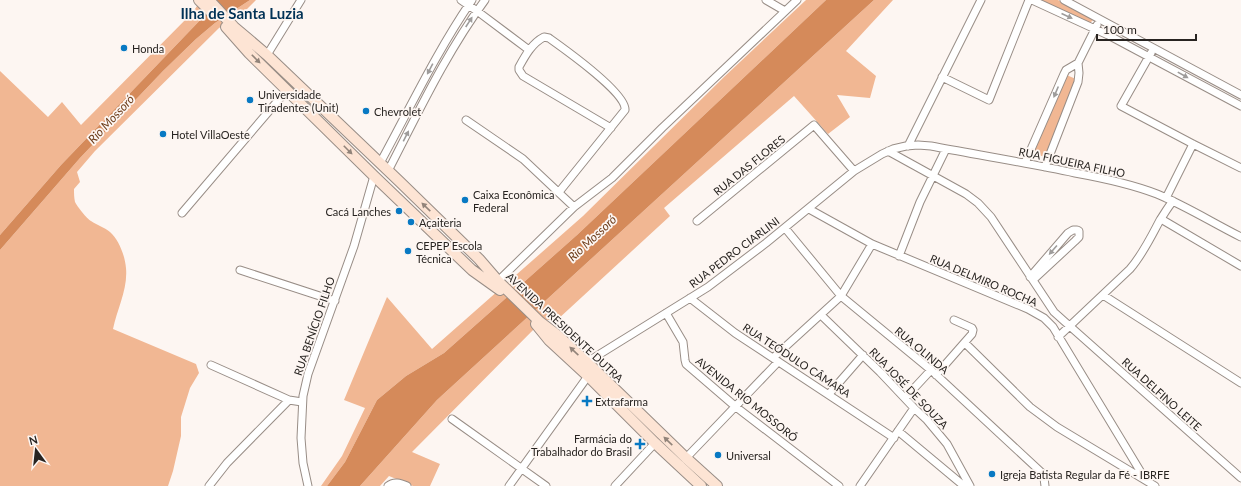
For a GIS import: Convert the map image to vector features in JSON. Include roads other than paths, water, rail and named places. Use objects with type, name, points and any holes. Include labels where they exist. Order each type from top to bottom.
[{"type":"main road","name":"AVENIDA PRESIDENTE DUTRA","points":[[199,0],[232,29],[267,55],[479,259],[498,285],[538,323],[556,334],[587,362],[717,486]]},
{"type":"main road","name":"AVENIDA PRESIDENTE DUTRA","points":[[209,0],[232,29],[287,90],[374,176],[472,270],[498,285]]},
{"type":"main road","points":[[328,130],[336,121]]},
{"type":"main road","name":"AVENIDA PRESIDENTE DUTRA","points":[[538,323],[549,340],[588,376],[655,443],[702,486]]},
{"type":"street","points":[[267,55],[301,0]]},
{"type":"street","points":[[461,0],[471,2],[477,10],[529,50]]},
{"type":"street","points":[[388,171],[450,53],[485,0]]},
{"type":"street","points":[[766,0],[785,10]]},
{"type":"street","points":[[498,285],[574,207],[612,178],[797,0]]},
{"type":"street","points":[[908,146],[981,0]]},
{"type":"street","points":[[942,77],[989,100],[1030,0],[1095,28],[1241,106]]},
{"type":"street","points":[[1064,0],[1241,96]]},
{"type":"street","points":[[380,163],[442,48],[471,2]]},
{"type":"street","points":[[1045,167],[1078,82],[1078,63],[1099,20]]},
{"type":"street","points":[[559,192],[611,128],[626,108],[622,99],[589,67],[549,38],[544,37],[540,39],[529,50],[519,67],[520,73],[611,128]]},
{"type":"street","points":[[442,48],[450,53]]},
{"type":"street","points":[[1153,49],[1121,106],[1241,168]]},
{"type":"street","points":[[1025,163],[1066,70],[1078,63]]},
{"type":"street","points":[[182,213],[287,90]]},
{"type":"street","points":[[406,114],[415,119]]},
{"type":"street","points":[[466,120],[523,159],[574,207]]},
{"type":"street","name":"RUA DAS FLORES","points":[[697,222],[814,125],[854,171]]},
{"type":"street","points":[[1058,337],[1138,261],[1146,249],[1161,219],[1193,144]]},
{"type":"street","name":"RUA FIGUEIRA FILHO","points":[[888,151],[908,146],[925,146],[1107,179],[1156,194],[1241,237]]},
{"type":"street","points":[[899,256],[920,202],[946,149]]},
{"type":"street","name":"RUA PEDRO CIARLINI","points":[[587,362],[708,287],[809,209],[854,171],[888,151]]},
{"type":"street","name":"RUA DELFINO LEITE","points":[[888,151],[966,194],[985,210],[1054,312],[1241,478]]},
{"type":"street","name":"RUA BENÍCIO FILHO","points":[[308,486],[301,438],[302,402],[308,374],[354,246],[374,176]]},
{"type":"street","name":"RUA DELMIRO ROCHA","points":[[809,209],[872,244],[1028,309],[1044,318],[1053,327],[1145,479]]},
{"type":"street","points":[[1161,219],[1241,266]]},
{"type":"street","name":"RUA OLINDA","points":[[785,228],[841,296],[934,373],[1041,472],[1044,478],[1045,486]]},
{"type":"street","points":[[1073,230],[1079,231],[1079,237],[1075,241],[1031,278],[1068,233],[1073,230]]},
{"type":"street","points":[[686,458],[736,407],[776,360],[841,296],[872,244]]},
{"type":"street","points":[[240,270],[335,301]]},
{"type":"street","points":[[1102,294],[1241,383]]},
{"type":"street","name":"RUA TEÓDULO CÂMARA","points":[[690,298],[735,333],[894,438]]},
{"type":"street","name":"AVENIDA RIO MOSSORÓ","points":[[666,313],[683,342],[686,364],[736,407],[839,486]]},
{"type":"street","name":"RUA JOSÉ DE SOUZA","points":[[821,315],[927,420],[947,444],[970,486]]},
{"type":"street","points":[[905,398],[934,373],[965,343],[972,334],[972,328],[954,320]]},
{"type":"street","points":[[965,343],[1030,407],[1057,427],[1155,486]]},
{"type":"street","points":[[829,394],[863,355]]},
{"type":"street","points":[[210,365],[289,400],[302,402]]},
{"type":"street","points":[[509,486],[588,376]]},
{"type":"street","points":[[209,486],[227,463],[289,400]]},
{"type":"street","points":[[860,486],[914,408]]},
{"type":"street","points":[[452,419],[546,486]]},
{"type":"street","points":[[898,431],[964,486]]},
{"type":"street","points":[[615,486],[655,443]]},
{"type":"street","points":[[388,486],[393,483],[407,486]]},
{"type":"water","name":"Rio Mossoró","points":[[213,0],[250,0],[215,23],[163,71],[80,158],[0,250],[0,235],[61,165],[205,15]]},
{"type":"water","name":"Rio Mossoró","points":[[826,0],[874,0],[437,400],[360,486],[327,486],[345,462],[377,400],[406,376],[444,353],[577,235]]},
{"type":"place","name":"Honda","points":[[124,48]]},
{"type":"place","name":"Universidade Tiradentes (Unit)","points":[[250,100]]},
{"type":"place","name":"Chevrolet","points":[[366,111]]},
{"type":"place","name":"Hotel VillaOeste","points":[[163,134]]},
{"type":"place","name":"Caixa Econômica Federal","points":[[465,200]]},
{"type":"place","name":"Cacá Lanches","points":[[399,211]]},
{"type":"place","name":"Açaiteria","points":[[411,222]]},
{"type":"place","name":"CEPEP Escola Técnica","points":[[408,251]]},
{"type":"place","name":"Extrafarma","points":[[587,401]]},
{"type":"place","name":"Farmácia do Trabalhador do Brasil","points":[[640,444]]},
{"type":"place","name":"Universal","points":[[718,455]]},
{"type":"place","name":"Igreja Batista Regular da Fé - IBRFE","points":[[992,474]]},
{"type":"district","name":"Ilha de Santa Luzia","points":[[242,13]]}]
